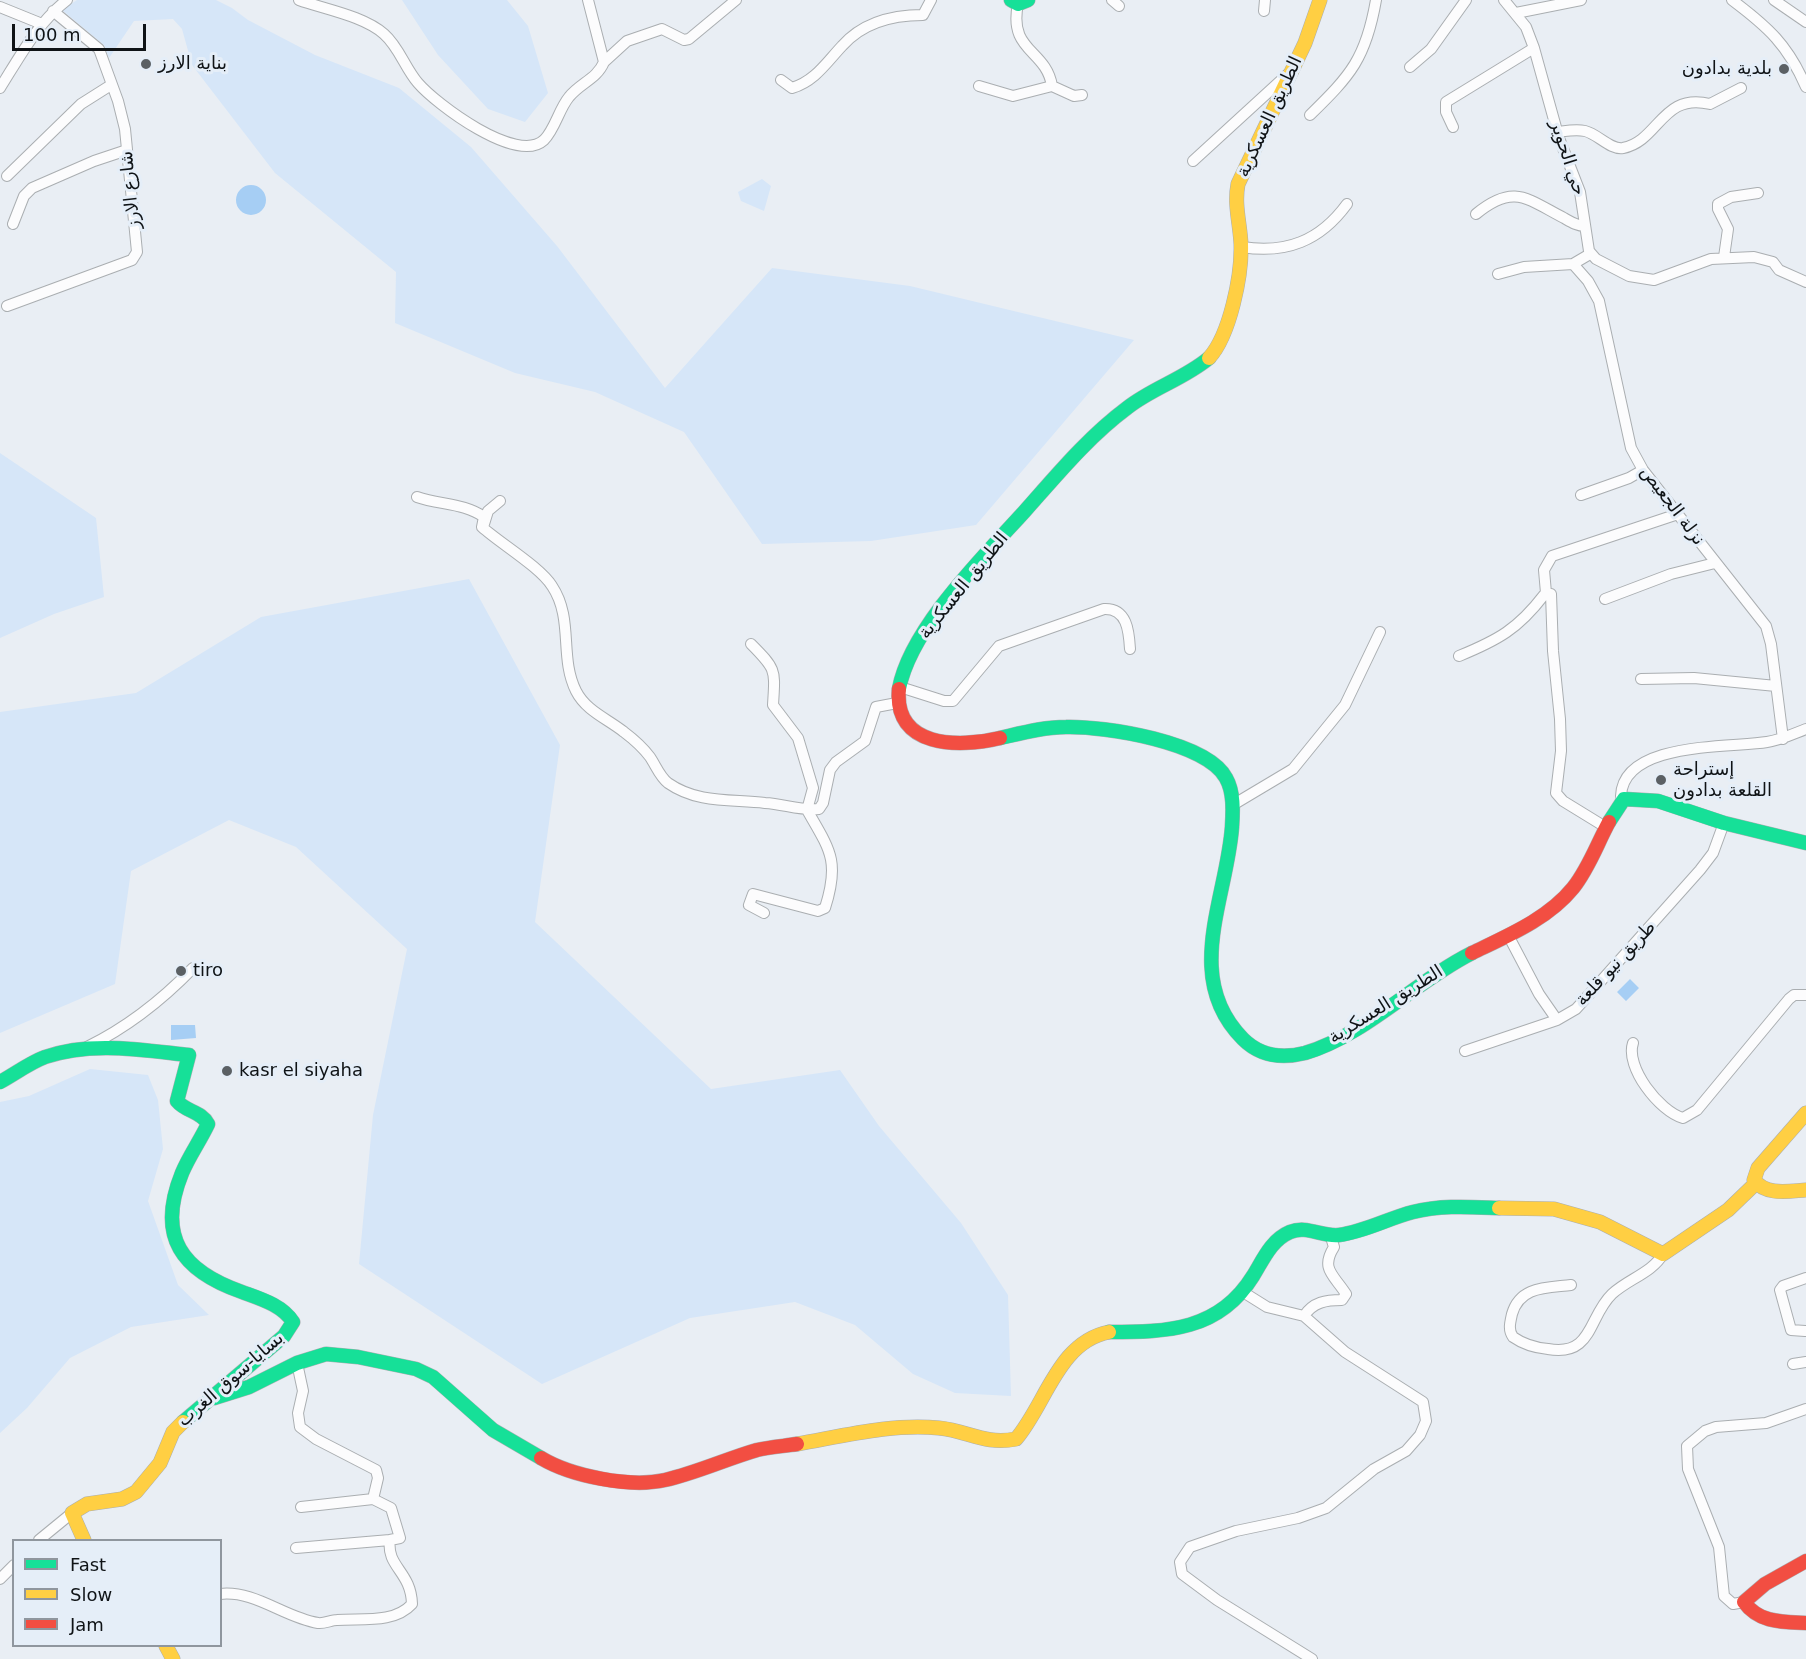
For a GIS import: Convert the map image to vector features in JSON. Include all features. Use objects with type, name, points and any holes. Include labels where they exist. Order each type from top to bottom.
[{"type":"street","points":[[0,88],[42,24],[67,0]]},
{"type":"street","points":[[299,0],[334,11],[380,31],[392,43],[416,81],[441,106],[485,132],[522,146],[531,146],[545,139],[570,95],[594,77],[604,62],[627,41],[662,29],[684,40],[689,39],[736,0]]},
{"type":"street","points":[[588,0],[604,62]]},
{"type":"street","points":[[781,80],[792,88],[802,84],[824,68],[841,47],[867,26],[897,16],[923,15],[931,0]]},
{"type":"street","name":"الطريق العسكرية","points":[[1320,0],[1292,69],[1238,184],[1235,195],[1242,247],[1225,333],[1219,347],[1197,367],[1160,386],[1126,408],[995,545],[936,617],[910,657],[897,703],[907,724],[923,736],[943,743],[977,743],[1031,731],[1065,727],[1102,730],[1192,752],[1207,759],[1223,774],[1230,791],[1230,847],[1210,949],[1216,990],[1224,1012],[1244,1043],[1261,1055],[1291,1057],[1334,1040],[1433,974],[1549,910],[1571,890],[1584,873],[1624,799]]},
{"type":"street","points":[[1310,115],[1348,78],[1370,34],[1376,0]]},
{"type":"street","points":[[1410,67],[1431,49],[1466,0]]},
{"type":"street","name":"حي الحوير","points":[[1504,0],[1514,7],[1526,27],[1534,48],[1557,132],[1580,192],[1590,254]]},
{"type":"street","points":[[1514,7],[1581,0]]},
{"type":"street","points":[[1732,0],[1774,34],[1794,59],[1806,87]]},
{"type":"street","points":[[1774,0],[1806,22]]},
{"type":"street","points":[[1019,1],[1016,28],[1022,42],[1038,58],[1051,77],[1052,86]]},
{"type":"street","points":[[0,7],[42,24]]},
{"type":"street","name":"شارع الارز","points":[[7,306],[135,257],[137,252],[125,129],[111,85],[95,44],[53,11]]},
{"type":"street","points":[[1453,128],[1446,112],[1446,102],[1534,48]]},
{"type":"street","points":[[1193,161],[1230,130],[1292,69]]},
{"type":"street","points":[[7,176],[81,104],[111,85]]},
{"type":"street","points":[[979,86],[1013,96],[1052,86],[1074,96],[1082,95]]},
{"type":"street","points":[[1557,132],[1584,131],[1614,147],[1623,148],[1648,133],[1666,113],[1696,101],[1710,104],[1741,88]]},
{"type":"street","points":[[13,224],[24,196],[32,188],[94,161],[127,150]]},
{"type":"street","points":[[1724,257],[1728,229],[1718,209],[1718,204],[1731,197],[1758,193]]},
{"type":"street","points":[[1476,213],[1499,199],[1518,196],[1534,201],[1574,223],[1585,226]]},
{"type":"street","points":[[1242,247],[1281,249],[1304,243],[1330,224],[1347,204]]},
{"type":"street","points":[[1498,274],[1524,267],[1573,264],[1590,254],[1619,273],[1646,280],[1662,279],[1697,263],[1724,257],[1765,258],[1773,262],[1779,270],[1806,282]]},
{"type":"street","name":"نزلة الجعيص","points":[[1573,264],[1588,281],[1599,301],[1628,439],[1643,470],[1766,626],[1771,644],[1783,739]]},
{"type":"street","points":[[1581,495],[1629,478],[1643,470]]},
{"type":"street","points":[[417,497],[435,503],[470,508],[484,517],[482,527]]},
{"type":"street","points":[[482,527],[488,511],[500,501]]},
{"type":"street","points":[[1459,656],[1512,630],[1546,593],[1544,570],[1552,556],[1678,514]]},
{"type":"street","points":[[482,527],[541,573],[552,585],[567,624],[570,674],[576,692],[587,706],[624,731],[649,756],[668,783],[707,800],[763,802],[807,810],[821,806],[830,770],[836,762],[865,741],[876,707],[897,703]]},
{"type":"street","points":[[1605,599],[1646,586],[1671,574],[1715,563]]},
{"type":"street","points":[[1546,593],[1551,594],[1552,598],[1553,651],[1560,719],[1561,751],[1556,793],[1563,801],[1607,828]]},
{"type":"street","points":[[900,687],[944,701],[953,701],[999,646],[1104,609],[1113,610],[1122,616],[1129,631],[1130,649]]},
{"type":"street","points":[[1231,806],[1293,769],[1345,705],[1380,632]]},
{"type":"street","points":[[751,644],[770,662],[775,674],[773,705],[798,738],[813,788],[807,810],[828,847],[833,861],[831,891],[825,908],[818,911],[753,894],[749,905],[764,913]]},
{"type":"street","points":[[1641,679],[1694,678],[1776,686]]},
{"type":"street","points":[[1806,729],[1783,739],[1667,753],[1634,772],[1622,788],[1624,799],[1658,801],[1724,823],[1806,843]]},
{"type":"street","name":"طريق نيو قلعة","points":[[1465,1051],[1557,1020],[1586,1000],[1700,870],[1713,853],[1724,823]]},
{"type":"street","points":[[1508,934],[1539,994],[1557,1020]]},
{"type":"street","points":[[84,1048],[117,1032],[151,1008],[193,968]]},
{"type":"street","points":[[1633,1043],[1630,1058],[1648,1090],[1667,1109],[1683,1118],[1697,1110],[1789,999],[1802,995],[1806,983]]},
{"type":"street","name":"بسايا-سوق الغرب","points":[[0,1082],[42,1058],[84,1048],[189,1054],[189,1066],[177,1091],[177,1101],[179,1105],[201,1115],[208,1124],[183,1170],[174,1196],[173,1221],[179,1246],[189,1263],[204,1276],[273,1304],[293,1320],[284,1336],[214,1398],[190,1414],[173,1432],[160,1463],[136,1492],[122,1499],[87,1504],[72,1512]]},
{"type":"street","points":[[1755,1184],[1754,1175],[1758,1168],[1806,1113]]},
{"type":"street","points":[[1755,1184],[1766,1190],[1806,1190]]},
{"type":"street","points":[[1571,1285],[1537,1289],[1521,1295],[1510,1324],[1514,1337],[1542,1348],[1571,1349],[1584,1340],[1610,1296],[1649,1269],[1662,1254],[1728,1210],[1755,1184]]},
{"type":"street","points":[[214,1398],[264,1381],[297,1363],[326,1354],[358,1357],[416,1369],[445,1386],[494,1430],[554,1466],[587,1476],[616,1480],[664,1480],[758,1450],[902,1427],[941,1428],[990,1442],[1016,1439],[1061,1366],[1081,1343],[1106,1332],[1159,1332],[1202,1322],[1222,1311],[1244,1292],[1257,1266],[1282,1236],[1306,1229],[1330,1234],[1345,1234],[1414,1212],[1444,1207],[1546,1208],[1585,1216],[1662,1254]]},
{"type":"street","points":[[1304,1316],[1309,1307],[1326,1300],[1342,1300],[1346,1294],[1336,1277],[1328,1270],[1327,1263],[1334,1246],[1330,1234]]},
{"type":"street","points":[[1805,1331],[1791,1330],[1780,1290],[1783,1286],[1806,1278]]},
{"type":"street","points":[[1244,1292],[1267,1307],[1304,1316],[1345,1352],[1423,1402],[1426,1421],[1420,1435],[1406,1451],[1374,1469],[1326,1508],[1298,1518],[1236,1531],[1190,1547],[1180,1562],[1182,1574],[1217,1600],[1312,1659]]},
{"type":"street","points":[[1793,1364],[1806,1362]]},
{"type":"street","points":[[297,1363],[303,1391],[298,1413],[300,1427],[310,1436],[376,1470],[378,1478],[373,1499]]},
{"type":"street","points":[[1806,1409],[1766,1423],[1716,1427],[1705,1431],[1688,1446],[1688,1469],[1719,1547],[1724,1596],[1732,1604],[1744,1602],[1765,1584],[1806,1561]]},
{"type":"street","points":[[297,1548],[400,1538],[391,1508],[373,1499],[301,1508]]},
{"type":"street","points":[[40,1539],[72,1512],[84,1539]]},
{"type":"street","points":[[222,1594],[247,1596],[320,1623],[335,1620],[383,1618],[399,1613],[412,1604],[412,1592],[409,1581],[392,1561],[390,1540]]},
{"type":"street","points":[[0,1579],[12,1566]]},
{"type":"street","points":[[1744,1602],[1750,1612],[1758,1617],[1806,1623]]},
{"type":"shaded area","points":[[77,0],[216,0],[248,20],[315,55],[399,88],[471,147],[557,246],[665,388],[772,268],[910,286],[1134,340],[976,525],[871,541],[762,544],[684,432],[595,392],[515,373],[395,323],[396,272],[275,173],[192,65],[182,29],[173,19],[134,21],[109,58],[104,45],[62,10]]},
{"type":"shaded area","points":[[402,0],[507,0],[528,26],[548,93],[525,122],[488,109],[438,55]]},
{"type":"shaded area","points":[[762,179],[771,186],[764,211],[741,201],[738,192]]},
{"type":"shaded area","points":[[0,453],[96,518],[104,597],[54,614],[0,638]]},
{"type":"shaded area","points":[[469,579],[560,745],[535,922],[711,1089],[840,1070],[879,1126],[961,1223],[1008,1295],[1011,1396],[955,1393],[913,1374],[855,1325],[795,1302],[690,1318],[542,1384],[359,1264],[373,1115],[407,949],[296,847],[229,820],[131,871],[115,984],[0,1033],[0,712],[136,693],[261,617]]},
{"type":"shaded area","points":[[90,1069],[148,1075],[158,1100],[163,1149],[148,1201],[178,1285],[209,1315],[131,1327],[70,1358],[27,1408],[0,1433],[0,1102],[29,1096]]},
{"type":"water","points":[[251,185],[262,189],[266,200],[262,211],[251,215],[240,211],[236,200],[240,189]]},
{"type":"water","points":[[1630,979],[1639,988],[1626,1001],[1617,992]]},
{"type":"water","points":[[171,1025],[195,1025],[196,1038],[171,1040]]},
{"type":"traffic: fast","points":[[1011,0],[1018,4],[1028,0]]},
{"type":"traffic: fast","points":[[899,689],[917,642],[950,595],[1073,457],[1127,408],[1209,358]]},
{"type":"traffic: fast","points":[[1000,738],[1058,727],[1083,727],[1129,733],[1177,746],[1198,755],[1215,765],[1226,778],[1232,795],[1232,827],[1229,854],[1217,909],[1211,964],[1215,990],[1225,1015],[1243,1039],[1256,1049],[1271,1055],[1288,1056],[1327,1045],[1369,1021],[1472,953]]},
{"type":"traffic: fast","points":[[1609,822],[1624,799],[1658,801],[1724,823],[1806,843]]},
{"type":"traffic: fast","points":[[0,1082],[45,1057],[80,1049],[117,1048],[189,1055],[177,1101],[201,1116],[208,1124],[182,1173],[175,1196],[172,1216],[174,1233],[180,1249],[204,1274],[270,1303],[283,1311],[293,1322],[284,1336],[183,1422]]},
{"type":"traffic: fast","points":[[1109,1332],[1171,1329],[1208,1318],[1224,1308],[1239,1294],[1273,1245],[1283,1236],[1296,1230],[1339,1235],[1434,1208],[1499,1208]]},
{"type":"traffic: fast","points":[[214,1398],[249,1387],[297,1363],[326,1354],[358,1357],[416,1369],[433,1377],[493,1430],[541,1458]]},
{"type":"traffic: slow","points":[[1209,358],[1223,335],[1237,288],[1241,257],[1237,207],[1238,184],[1305,43],[1320,0]]},
{"type":"traffic: slow","points":[[1806,1113],[1758,1168],[1754,1180],[1771,1190],[1806,1190]]},
{"type":"traffic: slow","points":[[1499,1208],[1554,1209],[1600,1222],[1663,1254],[1728,1210],[1755,1184]]},
{"type":"traffic: slow","points":[[797,1444],[904,1427],[939,1428],[985,1439],[1016,1439],[1027,1425],[1065,1361],[1077,1348],[1092,1338],[1109,1332]]},
{"type":"traffic: slow","points":[[84,1539],[72,1513],[87,1504],[122,1499],[136,1492],[160,1463],[173,1432],[183,1422]]},
{"type":"traffic: slow","points":[[167,1647],[173,1659]]},
{"type":"traffic: jam","points":[[899,689],[900,708],[906,723],[918,733],[948,742],[966,743],[1000,738]]},
{"type":"traffic: jam","points":[[1472,953],[1526,926],[1563,899],[1584,872],[1609,822]]},
{"type":"traffic: jam","points":[[541,1458],[568,1470],[601,1479],[651,1482],[688,1474],[757,1450],[797,1444]]},
{"type":"traffic: jam","points":[[1806,1561],[1765,1584],[1744,1602],[1764,1618],[1806,1623]]},
{"type":"place","name":"بناية الارز","points":[[146,64]]},
{"type":"place","name":"بلدية بدادون","points":[[1784,69]]},
{"type":"place","name":"إستراحة القلعة بدادون","points":[[1661,780]]},
{"type":"place","name":"tiro","points":[[181,971]]},
{"type":"place","name":"kasr el siyaha","points":[[227,1071]]}]
